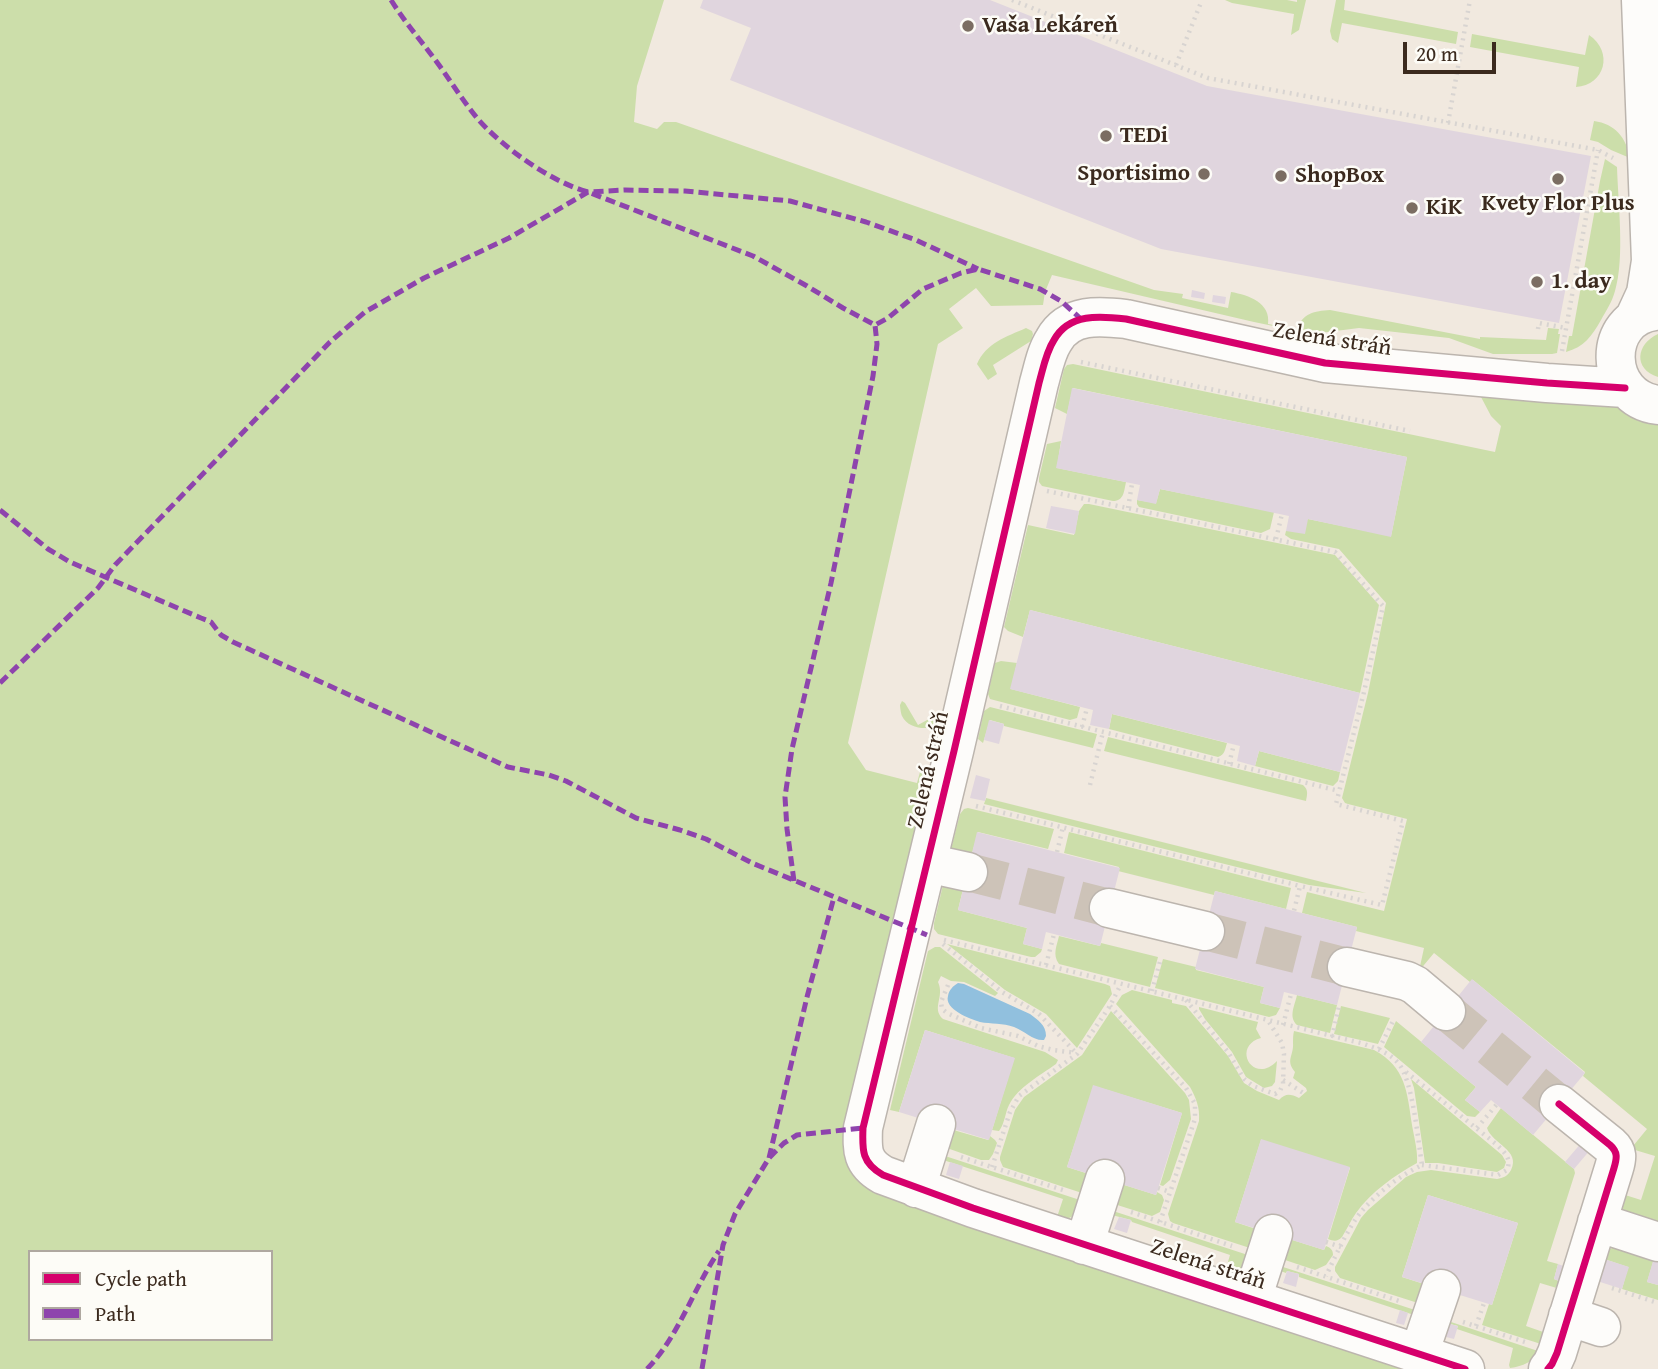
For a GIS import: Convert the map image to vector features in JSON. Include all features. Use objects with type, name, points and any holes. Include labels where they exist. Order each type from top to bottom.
[{"type":"street","points":[[1554,369],[1574,371],[1636,325],[1655,268],[1647,163],[1652,113],[1641,0]]},
{"type":"street","name":"Zelená stráň","points":[[1465,1369],[1084,1245],[883,1175],[871,1167],[865,1158],[862,1150],[863,1128],[1039,383],[1054,339],[1066,326],[1081,319],[1103,316],[1126,319],[1325,363],[1554,369],[1642,396]]},
{"type":"street","name":"Zelená stráň","points":[[1636,325],[1615,360],[1618,375],[1642,396]]},
{"type":"street","name":"Zelená stráň","points":[[927,863],[968,872]]},
{"type":"street","points":[[1109,908],[1205,931]]},
{"type":"street","points":[[1347,967],[1407,981],[1446,1011]]},
{"type":"street","points":[[1552,1361],[1584,1322],[1580,1278],[1616,1159],[1616,1152],[1610,1145],[1559,1104]]},
{"type":"street","points":[[916,1188],[933,1135]]},
{"type":"street","points":[[1084,1245],[1101,1190]]},
{"type":"street","points":[[1597,1223],[1658,1242]]},
{"type":"street","points":[[1252,1299],[1269,1245]]},
{"type":"street","points":[[1419,1354],[1436,1301]]},
{"type":"path","points":[[1012,0],[1208,78],[1598,150],[1621,163],[1647,163]]},
{"type":"path","points":[[1176,65],[1202,0]]},
{"type":"path","points":[[1448,123],[1470,0]]},
{"type":"path","points":[[1554,369],[1566,328],[1598,150]]},
{"type":"path","points":[[1081,319],[1063,358],[1410,430]]},
{"type":"path","points":[[1538,330],[1539,323],[1566,328]]},
{"type":"path","points":[[1128,508],[1132,484]]},
{"type":"path","points":[[972,805],[1382,905],[1403,821],[1336,804],[1383,606],[1335,552],[1046,490]]},
{"type":"path","points":[[1276,539],[1282,514]]},
{"type":"path","points":[[995,705],[1339,791]]},
{"type":"path","points":[[1082,727],[1087,708]]},
{"type":"path","points":[[1090,785],[1103,732]]},
{"type":"path","points":[[1229,764],[1234,744]]},
{"type":"path","points":[[1057,852],[1063,827]]},
{"type":"path","points":[[1294,911],[1300,886]]},
{"type":"path","points":[[1046,965],[1054,934]]},
{"type":"path","points":[[1077,1054],[1039,1014],[1002,992],[937,939],[1379,1049],[1390,1055],[1401,1068],[1496,1144],[1508,1158],[1509,1164],[1503,1173],[1490,1174],[1422,1165],[1397,1179],[1358,1215],[1326,1276]]},
{"type":"path","points":[[1152,991],[1161,958]]},
{"type":"path","points":[[992,1167],[1010,1112],[1018,1097],[1077,1054],[1110,1006],[1121,984]]},
{"type":"path","points":[[948,985],[941,1002],[942,1009],[947,1013],[982,1028],[1018,1036],[1038,1046],[1077,1054]]},
{"type":"path","points":[[1283,1025],[1291,994]]},
{"type":"path","points":[[1185,1000],[1228,1052],[1247,1082],[1275,1094],[1280,1091],[1283,1080],[1284,1054],[1282,1043],[1269,1021]]},
{"type":"path","points":[[1110,1006],[1186,1088],[1195,1104],[1193,1128],[1160,1222]]},
{"type":"path","points":[[1332,1037],[1339,1006]]},
{"type":"path","points":[[1379,1049],[1394,1019]]},
{"type":"path","points":[[1401,1068],[1408,1083],[1422,1165]]},
{"type":"path","points":[[1283,1080],[1304,1094]]},
{"type":"path","points":[[1477,1128],[1497,1104]]},
{"type":"path","points":[[933,1135],[992,1167],[1101,1190],[1160,1222],[1269,1245],[1326,1276],[1436,1301],[1476,1326],[1552,1361]]},
{"type":"path","points":[[1158,1188],[1170,1192]]},
{"type":"path","points":[[1326,1242],[1341,1247]]},
{"type":"path","points":[[1580,1278],[1658,1303]]},
{"type":"path","points":[[1476,1326],[1484,1303]]},
{"type":"green space","points":[[0,0],[664,0],[637,86],[634,122],[657,129],[664,122],[676,122],[1154,290],[1183,294],[1182,298],[1228,308],[1231,292],[1245,295],[1262,305],[1268,317],[1268,324],[1297,329],[1302,319],[1310,314],[1330,310],[1480,339],[1546,340],[1548,328],[1559,329],[1557,353],[1493,354],[1449,338],[1359,328],[1312,334],[1052,275],[1043,305],[991,306],[976,288],[949,309],[963,328],[938,344],[848,743],[866,770],[917,783],[920,772],[932,778],[850,1157],[1423,1369],[0,1369]]},
{"type":"green space","points":[[1225,0],[1306,0],[1299,30],[1291,35],[1294,14]]},
{"type":"green space","points":[[1336,0],[1345,0],[1344,10],[1458,32],[1456,44],[1342,23],[1338,43],[1332,39],[1330,31]]},
{"type":"green space","points":[[1472,34],[1585,55],[1589,35],[1602,50],[1603,67],[1594,80],[1576,87],[1579,67],[1470,47]]},
{"type":"green space","points":[[1594,121],[1614,128],[1626,144],[1630,158],[1590,140]]},
{"type":"green space","points":[[1605,159],[1617,167],[1620,246],[1618,278],[1612,299],[1594,331],[1583,344],[1566,352],[1569,336],[1572,336]]},
{"type":"green space","points":[[1026,328],[1032,331],[1031,341],[993,365],[997,374],[988,380],[977,364],[981,357],[997,342]]},
{"type":"green space","points":[[1658,334],[1658,377],[1644,368],[1640,356],[1645,344]]},
{"type":"green space","points":[[1073,364],[1495,452],[1501,426],[1491,416],[1481,397],[1563,396],[1658,414],[1658,1228],[1624,1214],[1620,1206],[1622,1194],[1641,1200],[1655,1156],[1635,1150],[1633,1146],[1647,1129],[1583,1076],[1585,1072],[1473,980],[1470,982],[1434,953],[1419,971],[1424,948],[1356,931],[1357,927],[1302,913],[1307,892],[1384,911],[1407,819],[1348,804],[1342,798],[1368,693],[1386,603],[1339,549],[1291,539],[1285,535],[1286,531],[1308,519],[1391,536],[1407,457],[1073,388],[1067,414],[1055,408],[1064,369]]},
{"type":"green space","points":[[1061,441],[1057,468],[1126,482],[1124,492],[1117,501],[1042,486],[1039,478],[1047,444]]},
{"type":"green space","points":[[1160,489],[1274,512],[1270,529],[1261,533],[1139,507],[1137,500],[1156,503]]},
{"type":"green space","points":[[1084,504],[1335,555],[1379,605],[1360,693],[1030,610],[1023,637],[1008,631],[1004,627],[1028,525],[1074,535],[1079,511]]},
{"type":"green space","points":[[995,663],[1017,663],[1011,689],[1080,707],[1077,718],[1070,720],[990,699],[988,694]]},
{"type":"green space","points":[[902,701],[918,725],[938,714],[944,717],[944,724],[927,728],[915,727],[905,721],[902,715]]},
{"type":"green space","points":[[990,707],[1097,734],[1093,748],[1004,726],[990,720],[983,743],[978,739],[984,711]]},
{"type":"green space","points":[[1112,714],[1227,743],[1218,757],[1109,729]]},
{"type":"green space","points":[[1108,737],[1303,785],[1307,791],[1306,801],[1104,751]]},
{"type":"green space","points":[[1259,751],[1340,772],[1338,781],[1333,786],[1255,766]]},
{"type":"green space","points":[[986,798],[1366,893],[1309,885],[984,804]]},
{"type":"green space","points":[[968,808],[1054,829],[1048,849],[978,832],[971,858],[951,849],[960,814]]},
{"type":"green space","points":[[1069,832],[1291,888],[1286,909],[1215,891],[1214,895],[1118,871],[1119,867],[1064,853]]},
{"type":"green space","points":[[943,885],[964,885],[958,910],[1027,928],[1023,944],[1042,949],[1041,952],[1031,957],[938,934],[934,923]]},
{"type":"green space","points":[[1059,936],[1158,957],[1150,987],[1059,964],[1055,954]]},
{"type":"green space","points":[[947,944],[1105,984],[1110,986],[1112,994],[1077,1048],[1046,1014],[1005,990]]},
{"type":"green space","points":[[940,947],[998,993],[995,996],[964,982],[951,981],[941,976],[938,982],[938,1011],[943,1019],[1045,1052],[1058,1060],[1013,1099],[999,1131],[992,1130],[1014,1058],[925,1030],[899,1112],[890,1110],[928,951]]},
{"type":"green space","points":[[1163,959],[1264,987],[1260,1003],[1280,1008],[1276,1015],[1269,1017],[1155,988]]},
{"type":"green space","points":[[1132,990],[1186,1006],[1228,1056],[1244,1083],[1279,1100],[1288,1095],[1299,1098],[1307,1091],[1293,1078],[1295,1072],[1290,1061],[1294,1031],[1374,1050],[1393,1064],[1403,1082],[1417,1163],[1376,1191],[1356,1213],[1342,1237],[1334,1241],[1328,1239],[1350,1168],[1261,1140],[1235,1222],[1259,1230],[1253,1249],[1173,1223],[1168,1214],[1199,1121],[1198,1107],[1190,1087],[1116,1004],[1122,995]]},
{"type":"green space","points":[[1297,995],[1337,1005],[1330,1033],[1294,1022]]},
{"type":"green space","points":[[1341,1006],[1390,1018],[1378,1044],[1334,1034]]},
{"type":"green space","points":[[1199,1007],[1258,1022],[1256,1029],[1261,1038],[1247,1048],[1247,1055],[1253,1067],[1260,1069],[1268,1068],[1277,1061],[1275,1082],[1272,1086],[1264,1088],[1246,1077],[1232,1052],[1205,1019]]},
{"type":"green space","points":[[1111,1011],[1189,1100],[1191,1119],[1170,1180],[1163,1186],[1160,1185],[1182,1113],[1094,1086],[1067,1167],[1092,1175],[1085,1194],[1003,1167],[1000,1157],[1015,1110],[1024,1097],[1082,1055]]},
{"type":"green space","points":[[1396,1021],[1476,1087],[1465,1100],[1480,1112],[1475,1117],[1467,1116],[1384,1047]]},
{"type":"green space","points":[[1411,1079],[1502,1155],[1506,1162],[1504,1168],[1497,1172],[1425,1163]]},
{"type":"green space","points":[[1501,1108],[1574,1169],[1575,1173],[1547,1261],[1558,1264],[1554,1279],[1564,1283],[1560,1289],[1540,1283],[1526,1326],[1546,1333],[1544,1345],[1482,1325],[1489,1304],[1492,1305],[1518,1223],[1428,1195],[1402,1277],[1427,1285],[1421,1304],[1340,1278],[1335,1271],[1361,1218],[1406,1177],[1431,1170],[1497,1179],[1508,1174],[1513,1163],[1512,1157],[1487,1128]]},
{"type":"green space","points":[[950,1129],[988,1140],[990,1136],[997,1143],[989,1160],[981,1160],[944,1147]]},
{"type":"green space","points":[[942,1155],[1083,1201],[1073,1216],[1066,1220],[1056,1220],[1063,1199],[940,1159]]},
{"type":"green space","points":[[1118,1183],[1162,1195],[1164,1200],[1160,1212],[1152,1216],[1111,1203]]},
{"type":"green space","points":[[1110,1210],[1251,1256],[1241,1271],[1224,1275],[1230,1255],[1108,1214]]},
{"type":"green space","points":[[1286,1238],[1324,1250],[1326,1246],[1331,1249],[1333,1255],[1326,1265],[1315,1270],[1279,1258]]},
{"type":"green space","points":[[1616,1246],[1655,1256],[1647,1282],[1658,1285],[1658,1300],[1622,1289],[1628,1267],[1601,1258],[1604,1252]]},
{"type":"green space","points":[[1277,1265],[1418,1311],[1417,1316],[1299,1277],[1299,1274],[1275,1269]]},
{"type":"green space","points":[[1451,1322],[1541,1352],[1527,1363],[1510,1368],[1513,1348],[1457,1329],[1458,1326],[1450,1324]]},
{"type":"water","points":[[958,983],[1030,1014],[1043,1026],[1046,1032],[1044,1040],[1014,1027],[980,1022],[959,1013],[948,1001],[950,990]]},
{"type":"building","name":"ShopBox","points":[[703,0],[990,0],[1207,86],[1591,156],[1559,323],[1161,249],[730,80],[751,28],[700,8]]},
{"type":"building","points":[[1192,290],[1205,293],[1204,299],[1191,297]]},
{"type":"building","points":[[1213,295],[1226,297],[1225,304],[1212,302]]},
{"type":"building","points":[[1072,388],[1407,457],[1391,537],[1308,519],[1305,534],[1286,531],[1289,516],[1160,489],[1156,504],[1137,500],[1140,485],[1056,468]]},
{"type":"building","points":[[1051,506],[1079,511],[1075,534],[1046,528]]},
{"type":"building","points":[[1030,610],[1360,693],[1340,772],[1259,751],[1255,766],[1237,761],[1240,746],[1112,714],[1109,729],[1090,725],[1093,710],[1010,689]]},
{"type":"building","points":[[989,720],[1004,724],[999,744],[984,740]]},
{"type":"building","points":[[976,775],[990,779],[985,801],[970,798]]},
{"type":"building","points":[[977,832],[1120,868],[1100,946],[1046,932],[1042,949],[1023,944],[1027,928],[958,910]]},
{"type":"building","points":[[1215,891],[1357,927],[1337,1005],[1284,992],[1280,1008],[1260,1003],[1264,987],[1195,969]]},
{"type":"building","points":[[1472,979],[1585,1073],[1533,1135],[1491,1100],[1480,1112],[1465,1100],[1476,1087],[1421,1042]]},
{"type":"building","points":[[925,1030],[1015,1058],[989,1140],[899,1112]]},
{"type":"building","points":[[1093,1085],[1182,1113],[1156,1195],[1067,1167]]},
{"type":"building","points":[[1261,1139],[1350,1167],[1324,1250],[1235,1222]]},
{"type":"building","points":[[1582,1142],[1591,1149],[1574,1169],[1565,1162]]},
{"type":"building","points":[[950,1162],[963,1166],[959,1179],[946,1175]]},
{"type":"building","points":[[1428,1195],[1518,1223],[1492,1305],[1402,1277]]},
{"type":"building","points":[[1119,1217],[1131,1220],[1127,1233],[1114,1229]]},
{"type":"building","points":[[1658,1247],[1658,1285],[1647,1282]]},
{"type":"building","points":[[1601,1258],[1629,1267],[1622,1289],[1594,1280]]},
{"type":"building","points":[[1558,1264],[1566,1267],[1561,1282],[1554,1279]]},
{"type":"building","points":[[1287,1271],[1299,1274],[1296,1287],[1283,1283]]},
{"type":"building","points":[[1400,1310],[1408,1313],[1404,1325],[1396,1323]]},
{"type":"building","points":[[1450,1324],[1458,1326],[1454,1339],[1446,1337]]},
{"type":"tunnel","points":[[968,872],[1109,908]]},
{"type":"tunnel","points":[[1205,931],[1347,967]]},
{"type":"tunnel","points":[[1446,1011],[1559,1104]]},
{"type":"marked path","points":[[391,0],[462,99],[487,129],[513,152],[543,172],[574,187],[753,256],[875,325],[888,318],[923,289],[978,269],[1040,289],[1061,301],[1081,319]]},
{"type":"marked path","points":[[0,683],[98,588],[115,565],[330,342],[365,312],[424,278],[509,238],[588,192],[685,191],[790,201],[866,222],[916,240],[978,269]]},
{"type":"marked path","points":[[794,881],[785,797],[792,749],[831,583],[873,376],[877,344],[875,325]]},
{"type":"marked path","points":[[0,510],[48,549],[70,562],[211,622],[221,635],[233,642],[508,767],[566,781],[636,818],[706,839],[752,863],[927,935]]},
{"type":"marked path","points":[[769,1158],[834,897]]},
{"type":"marked path","points":[[702,1369],[723,1245],[735,1214],[769,1158],[797,1135],[863,1128]]},
{"type":"marked path","points":[[647,1369],[668,1342],[719,1251]]},
{"type":"cycle path","points":[[1465,1369],[973,1208],[883,1175],[867,1161],[863,1128],[1039,383],[1049,350],[1060,331],[1086,318],[1126,319],[1325,363],[1625,388]]},
{"type":"cycle path","points":[[1548,1369],[1557,1353],[1616,1158],[1610,1145],[1559,1104]]},
{"type":"place","name":"Vaša Lekáreň","points":[[968,26]]},
{"type":"place","name":"TEDi","points":[[1106,136]]},
{"type":"place","name":"Sportisimo","points":[[1204,174]]},
{"type":"place","name":"ShopBox","points":[[1281,176]]},
{"type":"place","name":"Kvety Flor Plus","points":[[1558,179]]},
{"type":"place","name":"KiK","points":[[1412,208]]},
{"type":"place","name":"1. day","points":[[1537,282]]}]
